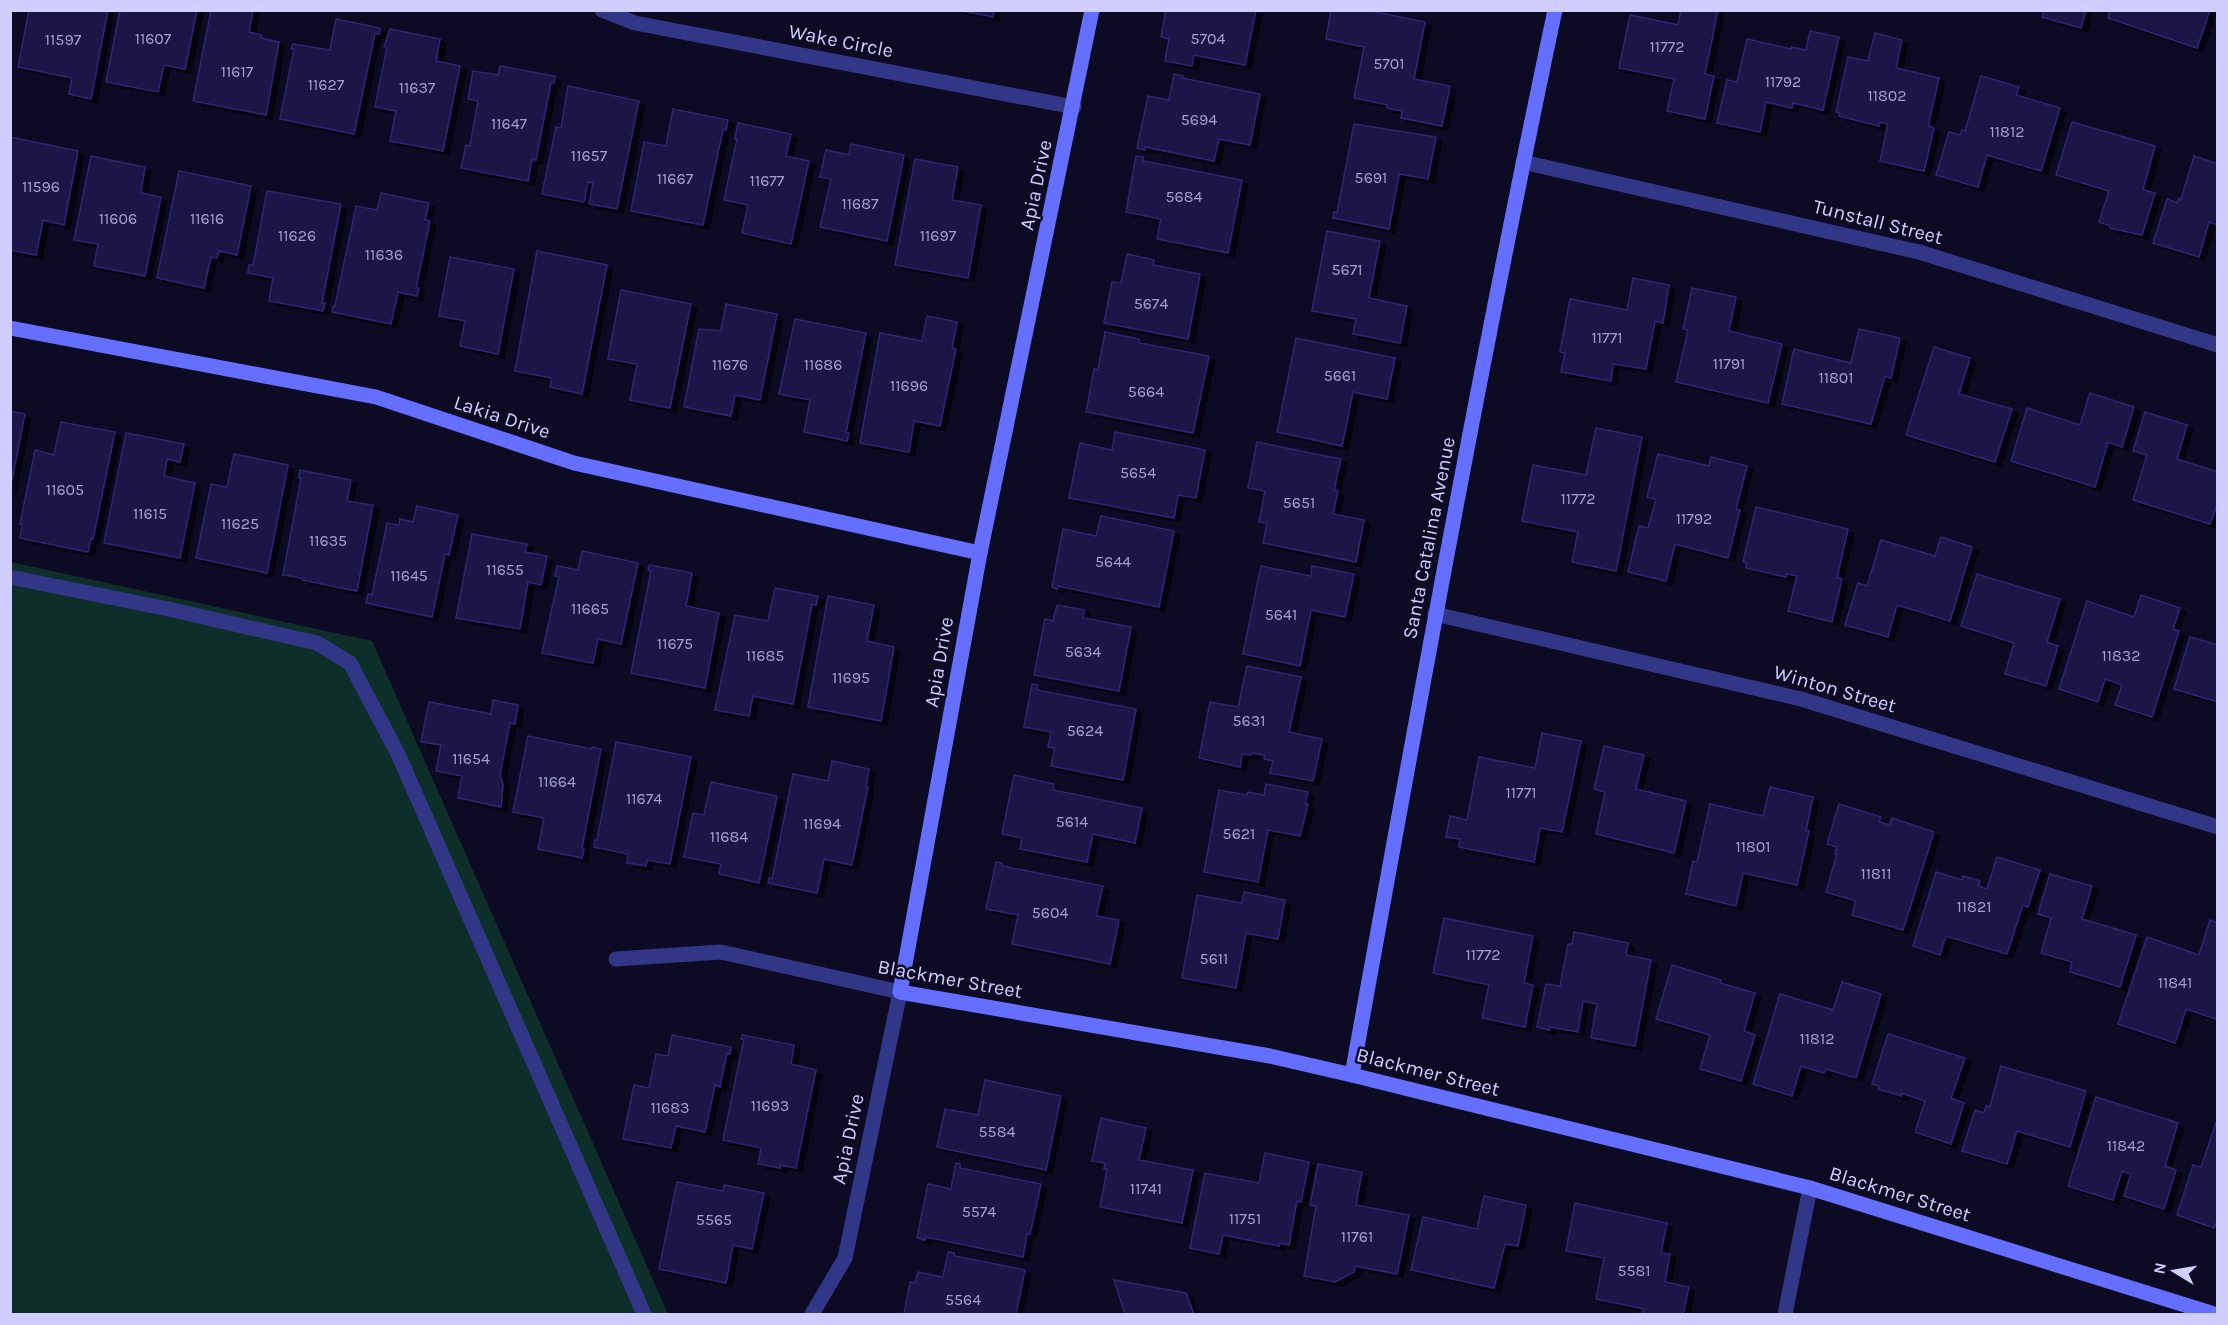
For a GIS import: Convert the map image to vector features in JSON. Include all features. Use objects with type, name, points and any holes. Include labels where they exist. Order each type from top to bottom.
[{"type":"street","name":"Wake Circle","points":[[602,10],[635,22],[1074,107]]},
{"type":"street","name":"Apia Drive","points":[[812,1314],[845,1258],[900,992],[980,553],[1074,107],[1092,10]]},
{"type":"street","name":"Santa Catalina Avenue","points":[[1352,1075],[1435,614],[1523,162],[1556,10]]},
{"type":"street","name":"Tunstall Street","points":[[1523,162],[1919,252],[2217,345]]},
{"type":"street","name":"Lakia Drive","points":[[10,328],[376,397],[574,463],[980,553]]},
{"type":"street","points":[[10,577],[168,609],[317,643],[350,663],[398,754],[644,1314]]},
{"type":"street","name":"Winton Street","points":[[1435,614],[1801,699],[2217,827]]},
{"type":"street","name":"Blackmer Street","points":[[616,959],[721,952],[900,992],[1270,1056],[1810,1188],[2214,1314]]},
{"type":"street","points":[[1785,1314],[1810,1188]]},
{"type":"green space","points":[[11,562],[372,641],[668,1314],[11,1314]]},
{"type":"building","points":[[29,10],[108,10],[91,99],[69,94],[72,78],[18,67]]},
{"type":"building","points":[[120,10],[197,10],[185,69],[164,65],[158,92],[106,82]]},
{"type":"building","points":[[211,10],[253,10],[249,32],[261,35],[261,38],[279,42],[266,115],[193,101]]},
{"type":"building","points":[[959,10],[994,10],[993,17]]},
{"type":"building","points":[[1166,10],[1256,10],[1245,65],[1194,55],[1192,66],[1165,61],[1169,39],[1161,37]]},
{"type":"building","points":[[1331,10],[1366,10],[1425,22],[1414,79],[1450,86],[1442,126],[1401,118],[1402,111],[1387,108],[1388,105],[1354,98],[1364,47],[1326,39]]},
{"type":"building","points":[[1681,10],[1718,10],[1705,74],[1714,76],[1705,119],[1667,111],[1674,79],[1619,68],[1630,15],[1678,25]]},
{"type":"building","points":[[2044,10],[2086,10],[2081,28],[2042,17]]},
{"type":"building","points":[[2110,10],[2210,10],[2197,48],[2108,18]]},
{"type":"building","points":[[336,19],[380,28],[379,34],[375,33],[354,134],[280,119],[294,49],[291,49],[293,44],[330,50]]},
{"type":"building","points":[[390,29],[440,39],[436,61],[460,66],[443,151],[390,141],[396,111],[375,107],[387,47],[384,47]]},
{"type":"building","points":[[1810,31],[1839,37],[1823,110],[1793,103],[1792,108],[1766,102],[1760,132],[1717,123],[1727,80],[1737,82],[1747,39],[1806,50]]},
{"type":"building","points":[[1875,33],[1902,40],[1896,68],[1939,78],[1928,126],[1934,128],[1924,171],[1880,161],[1888,124],[1880,122],[1879,126],[1839,116],[1840,113],[1836,112],[1848,57],[1868,61]]},
{"type":"building","points":[[500,66],[555,76],[554,83],[551,83],[536,160],[532,159],[528,181],[461,168],[466,145],[470,146],[478,101],[468,99],[473,71],[498,75]]},
{"type":"building","points":[[1174,74],[1183,76],[1182,78],[1260,94],[1250,145],[1219,139],[1214,161],[1145,147],[1145,150],[1137,148],[1148,96],[1169,100]]},
{"type":"building","points":[[1981,76],[2019,87],[2016,95],[2060,108],[2041,171],[1987,155],[1978,187],[1936,175],[1949,132],[1960,135],[1962,130],[1965,131]]},
{"type":"building","points":[[568,86],[639,101],[617,209],[589,204],[593,183],[588,182],[584,202],[542,194],[556,127],[561,128]]},
{"type":"building","points":[[673,109],[728,120],[726,130],[723,129],[703,225],[631,211],[644,142],[666,146]]},
{"type":"building","points":[[2072,122],[2155,146],[2143,190],[2155,193],[2142,235],[2110,228],[2099,222],[2109,191],[2056,175]]},
{"type":"building","points":[[738,123],[791,134],[786,156],[809,161],[791,244],[742,233],[748,205],[724,200],[737,139],[735,139]]},
{"type":"building","points":[[1354,124],[1436,137],[1428,179],[1399,174],[1389,229],[1333,218],[1334,212],[1337,213]]},
{"type":"building","points":[[10,137],[78,151],[64,225],[43,220],[36,255],[10,250]]},
{"type":"building","points":[[851,144],[904,155],[887,241],[820,227],[831,179],[820,177],[826,150],[849,155]]},
{"type":"building","points":[[91,156],[145,167],[141,193],[161,197],[145,276],[94,266],[98,244],[74,240]]},
{"type":"building","points":[[1136,156],[1143,157],[1143,161],[1242,180],[1228,253],[1157,239],[1161,219],[1126,212]]},
{"type":"building","points":[[2194,156],[2218,164],[2218,225],[2209,222],[2199,257],[2153,243],[2167,199],[2177,203],[2179,198],[2181,199]]},
{"type":"building","points":[[915,159],[958,167],[952,200],[981,205],[968,278],[895,265]]},
{"type":"building","points":[[179,171],[251,186],[237,255],[219,251],[217,258],[211,257],[204,288],[157,278]]},
{"type":"building","points":[[267,191],[341,204],[322,303],[325,303],[323,311],[269,301],[273,278],[248,273],[249,265],[253,265]]},
{"type":"building","points":[[381,193],[429,203],[425,220],[430,221],[416,288],[419,288],[417,296],[398,292],[391,324],[332,312],[356,206],[377,210]]},
{"type":"building","points":[[1327,231],[1380,241],[1369,298],[1407,306],[1400,343],[1353,334],[1356,319],[1312,311]]},
{"type":"building","points":[[537,251],[607,265],[582,394],[550,387],[552,378],[515,371]]},
{"type":"building","points":[[1127,254],[1154,260],[1153,265],[1200,274],[1188,339],[1104,323],[1112,282],[1121,283]]},
{"type":"building","points":[[450,257],[514,269],[498,354],[460,346],[465,321],[439,316]]},
{"type":"building","points":[[1633,278],[1669,285],[1663,323],[1655,321],[1646,369],[1613,364],[1611,381],[1561,372],[1565,353],[1560,352],[1570,299],[1627,310]]},
{"type":"building","points":[[1692,288],[1736,297],[1729,331],[1782,344],[1768,403],[1676,382],[1688,330],[1683,329]]},
{"type":"building","points":[[621,290],[691,304],[670,408],[630,400],[637,364],[608,359]]},
{"type":"building","points":[[726,304],[777,314],[760,400],[735,395],[731,416],[684,407],[699,329],[721,331]]},
{"type":"building","points":[[927,316],[957,322],[952,348],[956,349],[940,426],[914,421],[909,452],[860,443],[880,333],[922,341]]},
{"type":"building","points":[[795,319],[866,333],[846,433],[849,433],[847,441],[804,432],[810,400],[779,394]]},
{"type":"building","points":[[1859,329],[1900,338],[1891,378],[1885,376],[1871,424],[1782,404],[1794,349],[1851,363]]},
{"type":"building","points":[[1105,332],[1139,339],[1139,343],[1209,356],[1193,433],[1086,412],[1094,369],[1098,370]]},
{"type":"building","points":[[1296,338],[1395,358],[1387,399],[1353,392],[1342,446],[1277,432]]},
{"type":"building","points":[[1934,347],[1970,358],[1959,394],[2012,409],[1995,462],[1906,435]]},
{"type":"building","points":[[2090,393],[2134,407],[2122,447],[2108,442],[2095,487],[2011,461],[2027,408],[2080,425]]},
{"type":"building","points":[[10,411],[25,414],[10,489]]},
{"type":"building","points":[[2145,412],[2187,425],[2177,459],[2218,472],[2218,502],[2210,524],[2133,500],[2147,455],[2133,451]]},
{"type":"building","points":[[61,422],[115,432],[93,539],[91,538],[88,552],[20,538],[22,524],[20,524],[35,450],[54,455]]},
{"type":"building","points":[[1596,428],[1642,437],[1616,571],[1572,562],[1578,532],[1522,521],[1533,465],[1586,475]]},
{"type":"building","points":[[1115,432],[1205,450],[1196,498],[1178,495],[1174,518],[1069,498],[1080,443],[1112,450]]},
{"type":"building","points":[[126,433],[184,444],[180,462],[167,459],[164,476],[195,483],[180,558],[104,543]]},
{"type":"building","points":[[1257,442],[1341,459],[1334,490],[1338,491],[1333,514],[1364,520],[1356,562],[1263,543],[1267,523],[1259,522],[1265,491],[1248,488]]},
{"type":"building","points":[[234,454],[288,465],[267,573],[196,558],[211,484],[227,487]]},
{"type":"building","points":[[1658,454],[1709,466],[1711,457],[1747,466],[1736,509],[1740,510],[1728,558],[1675,544],[1666,581],[1628,572],[1639,526],[1648,528],[1656,499],[1647,497]]},
{"type":"building","points":[[300,470],[351,480],[347,501],[373,505],[357,591],[283,575],[301,478],[299,478]]},
{"type":"building","points":[[417,506],[458,515],[449,555],[445,554],[432,617],[366,603],[368,594],[372,595],[387,523],[399,525],[400,519],[413,522]]},
{"type":"building","points":[[1756,507],[1848,529],[1837,578],[1842,579],[1832,622],[1788,611],[1797,576],[1787,574],[1786,577],[1746,568],[1747,563],[1743,562]]},
{"type":"building","points":[[1101,516],[1174,531],[1159,607],[1058,586],[1057,589],[1052,587],[1063,529],[1096,536]]},
{"type":"building","points":[[472,534],[527,544],[525,552],[547,556],[541,585],[528,582],[520,629],[456,618]]},
{"type":"building","points":[[1941,537],[1972,547],[1950,621],[1897,605],[1888,637],[1845,625],[1858,583],[1867,586],[1881,540],[1935,556]]},
{"type":"building","points":[[582,551],[638,563],[621,644],[598,639],[593,663],[542,653],[559,577],[555,576],[557,566],[578,570]]},
{"type":"building","points":[[649,565],[692,573],[686,606],[719,613],[705,688],[631,673],[651,571],[648,570]]},
{"type":"building","points":[[1261,566],[1311,576],[1312,566],[1354,574],[1345,617],[1311,610],[1300,666],[1243,654]]},
{"type":"building","points":[[1977,574],[2060,599],[2047,642],[2058,646],[2046,686],[2005,674],[2014,643],[1961,626]]},
{"type":"building","points":[[775,588],[818,596],[816,605],[812,604],[793,704],[753,696],[749,716],[715,710],[735,615],[768,621]]},
{"type":"building","points":[[2141,595],[2180,608],[2173,629],[2179,631],[2152,717],[2115,705],[2122,685],[2105,679],[2098,702],[2059,689],[2087,601],[2134,617]]},
{"type":"building","points":[[828,596],[874,605],[867,641],[894,647],[881,721],[808,707]]},
{"type":"building","points":[[1057,605],[1084,610],[1083,618],[1131,627],[1119,691],[1034,675],[1045,619],[1053,621]]},
{"type":"building","points":[[2190,637],[2218,645],[2218,702],[2174,689]]},
{"type":"building","points":[[1247,666],[1301,677],[1289,732],[1322,739],[1313,781],[1270,773],[1273,761],[1264,759],[1264,755],[1242,754],[1240,767],[1199,758],[1210,702],[1238,707]]},
{"type":"building","points":[[1032,684],[1038,685],[1037,690],[1136,709],[1123,780],[1051,766],[1055,748],[1048,747],[1051,732],[1024,727]]},
{"type":"building","points":[[493,700],[518,705],[515,724],[510,723],[500,774],[503,785],[501,807],[458,798],[462,776],[436,771],[441,745],[421,742],[429,702],[491,714]]},
{"type":"building","points":[[1542,733],[1581,741],[1562,832],[1540,828],[1534,862],[1459,847],[1460,839],[1446,837],[1450,816],[1467,820],[1479,757],[1535,768]]},
{"type":"building","points":[[528,736],[601,749],[582,858],[538,849],[544,818],[513,812]]},
{"type":"building","points":[[616,742],[691,757],[670,864],[647,860],[646,866],[627,863],[628,854],[594,847]]},
{"type":"building","points":[[1604,746],[1644,755],[1636,789],[1686,801],[1674,853],[1596,834],[1605,792],[1594,789]]},
{"type":"building","points":[[832,761],[869,769],[866,787],[868,787],[852,865],[824,859],[817,893],[768,883],[769,878],[772,879],[793,774],[828,781]]},
{"type":"building","points":[[1014,775],[1054,784],[1053,790],[1142,808],[1135,843],[1093,834],[1087,862],[1020,849],[1022,838],[1002,834]]},
{"type":"building","points":[[711,782],[777,796],[759,883],[719,874],[721,864],[684,857],[693,813],[704,815]]},
{"type":"building","points":[[1266,784],[1308,792],[1305,804],[1308,804],[1300,836],[1268,830],[1258,882],[1204,872],[1219,790],[1247,795],[1248,792],[1264,795]]},
{"type":"building","points":[[1770,787],[1813,797],[1806,831],[1809,831],[1797,885],[1743,873],[1736,906],[1686,894],[1693,861],[1697,862],[1710,804],[1763,816]]},
{"type":"building","points":[[1839,804],[1881,817],[1879,822],[1890,825],[1892,818],[1934,832],[1903,930],[1852,915],[1856,901],[1826,892],[1837,854],[1835,854],[1837,847],[1827,844]]},
{"type":"building","points":[[1997,857],[2040,870],[2028,907],[2023,905],[2007,954],[1946,936],[1940,955],[1913,946],[1936,872],[1962,880],[1963,876],[1980,881],[1978,886],[1987,889]]},
{"type":"building","points":[[996,862],[1002,863],[1002,866],[1103,886],[1096,916],[1119,920],[1110,964],[1012,944],[1018,915],[986,909]]},
{"type":"building","points":[[2050,874],[2092,886],[2082,919],[2136,935],[2120,987],[2070,972],[2072,962],[2041,953],[2051,918],[2038,914]]},
{"type":"building","points":[[1244,892],[1285,900],[1278,939],[1246,933],[1236,988],[1182,978],[1197,895],[1242,903]]},
{"type":"building","points":[[1444,918],[1533,936],[1524,983],[1533,985],[1525,1027],[1482,1018],[1489,985],[1433,973]]},
{"type":"building","points":[[2210,920],[2218,923],[2218,1014],[2216,1019],[2186,1009],[2175,1043],[2118,1024],[2147,937],[2199,955]]},
{"type":"building","points":[[1574,932],[1628,943],[1626,955],[1651,960],[1635,1046],[1591,1038],[1597,1004],[1583,1001],[1578,1032],[1537,1027],[1546,984],[1560,986],[1568,944],[1572,944]]},
{"type":"building","points":[[1672,965],[1755,993],[1744,1031],[1755,1035],[1741,1081],[1700,1069],[1710,1035],[1656,1019]]},
{"type":"building","points":[[1842,982],[1881,994],[1856,1078],[1826,1069],[1824,1073],[1801,1066],[1792,1096],[1753,1084],[1780,994],[1833,1010]]},
{"type":"building","points":[[1888,1034],[1965,1058],[1951,1098],[1964,1103],[1951,1144],[1915,1132],[1925,1101],[1901,1093],[1901,1096],[1878,1089],[1879,1086],[1872,1084]]},
{"type":"building","points":[[672,1035],[731,1047],[730,1054],[727,1053],[720,1087],[715,1085],[705,1132],[676,1126],[671,1148],[623,1139],[634,1085],[649,1088],[656,1054],[668,1056]]},
{"type":"building","points":[[742,1035],[794,1045],[791,1064],[816,1070],[796,1168],[758,1164],[761,1148],[723,1140],[744,1039],[741,1039]]},
{"type":"building","points":[[2001,1066],[2086,1091],[2070,1147],[2017,1131],[2007,1164],[1962,1151],[1975,1110],[1984,1113],[1986,1106],[1990,1106]]},
{"type":"building","points":[[985,1080],[1061,1096],[1046,1170],[937,1147],[945,1109],[978,1115]]},
{"type":"building","points":[[2096,1097],[2178,1123],[2165,1166],[2176,1170],[2164,1209],[2124,1196],[2131,1174],[2122,1171],[2113,1200],[2068,1186]]},
{"type":"building","points":[[2218,1117],[2218,1218],[2214,1228],[2177,1215],[2193,1165],[2201,1167]]},
{"type":"building","points":[[1101,1118],[1146,1128],[1139,1160],[1193,1170],[1182,1223],[1100,1207],[1107,1169],[1104,1169],[1105,1163],[1092,1161]]},
{"type":"building","points":[[1265,1153],[1309,1162],[1301,1202],[1297,1201],[1289,1245],[1280,1243],[1279,1246],[1223,1235],[1219,1254],[1190,1248],[1205,1173],[1259,1183]]},
{"type":"building","points":[[956,1163],[960,1164],[960,1168],[1041,1184],[1023,1257],[926,1237],[925,1240],[917,1238],[928,1184],[951,1189]]},
{"type":"building","points":[[1318,1164],[1362,1172],[1356,1205],[1409,1215],[1397,1274],[1355,1266],[1354,1272],[1335,1282],[1304,1276],[1316,1206],[1310,1205]]},
{"type":"building","points":[[677,1182],[723,1191],[724,1185],[764,1193],[752,1249],[733,1245],[726,1283],[659,1269]]},
{"type":"building","points":[[1484,1196],[1526,1205],[1518,1246],[1505,1244],[1494,1288],[1411,1270],[1423,1217],[1477,1229]]},
{"type":"building","points":[[1575,1203],[1667,1223],[1661,1253],[1670,1254],[1665,1282],[1689,1287],[1683,1314],[1642,1314],[1644,1309],[1596,1299],[1604,1258],[1566,1251]]},
{"type":"building","points":[[948,1252],[954,1253],[954,1256],[1025,1270],[1016,1314],[904,1314],[910,1282],[915,1283],[918,1272],[943,1277]]},
{"type":"building","points":[[1114,1280],[1186,1293],[1194,1314],[1125,1314]]}]
